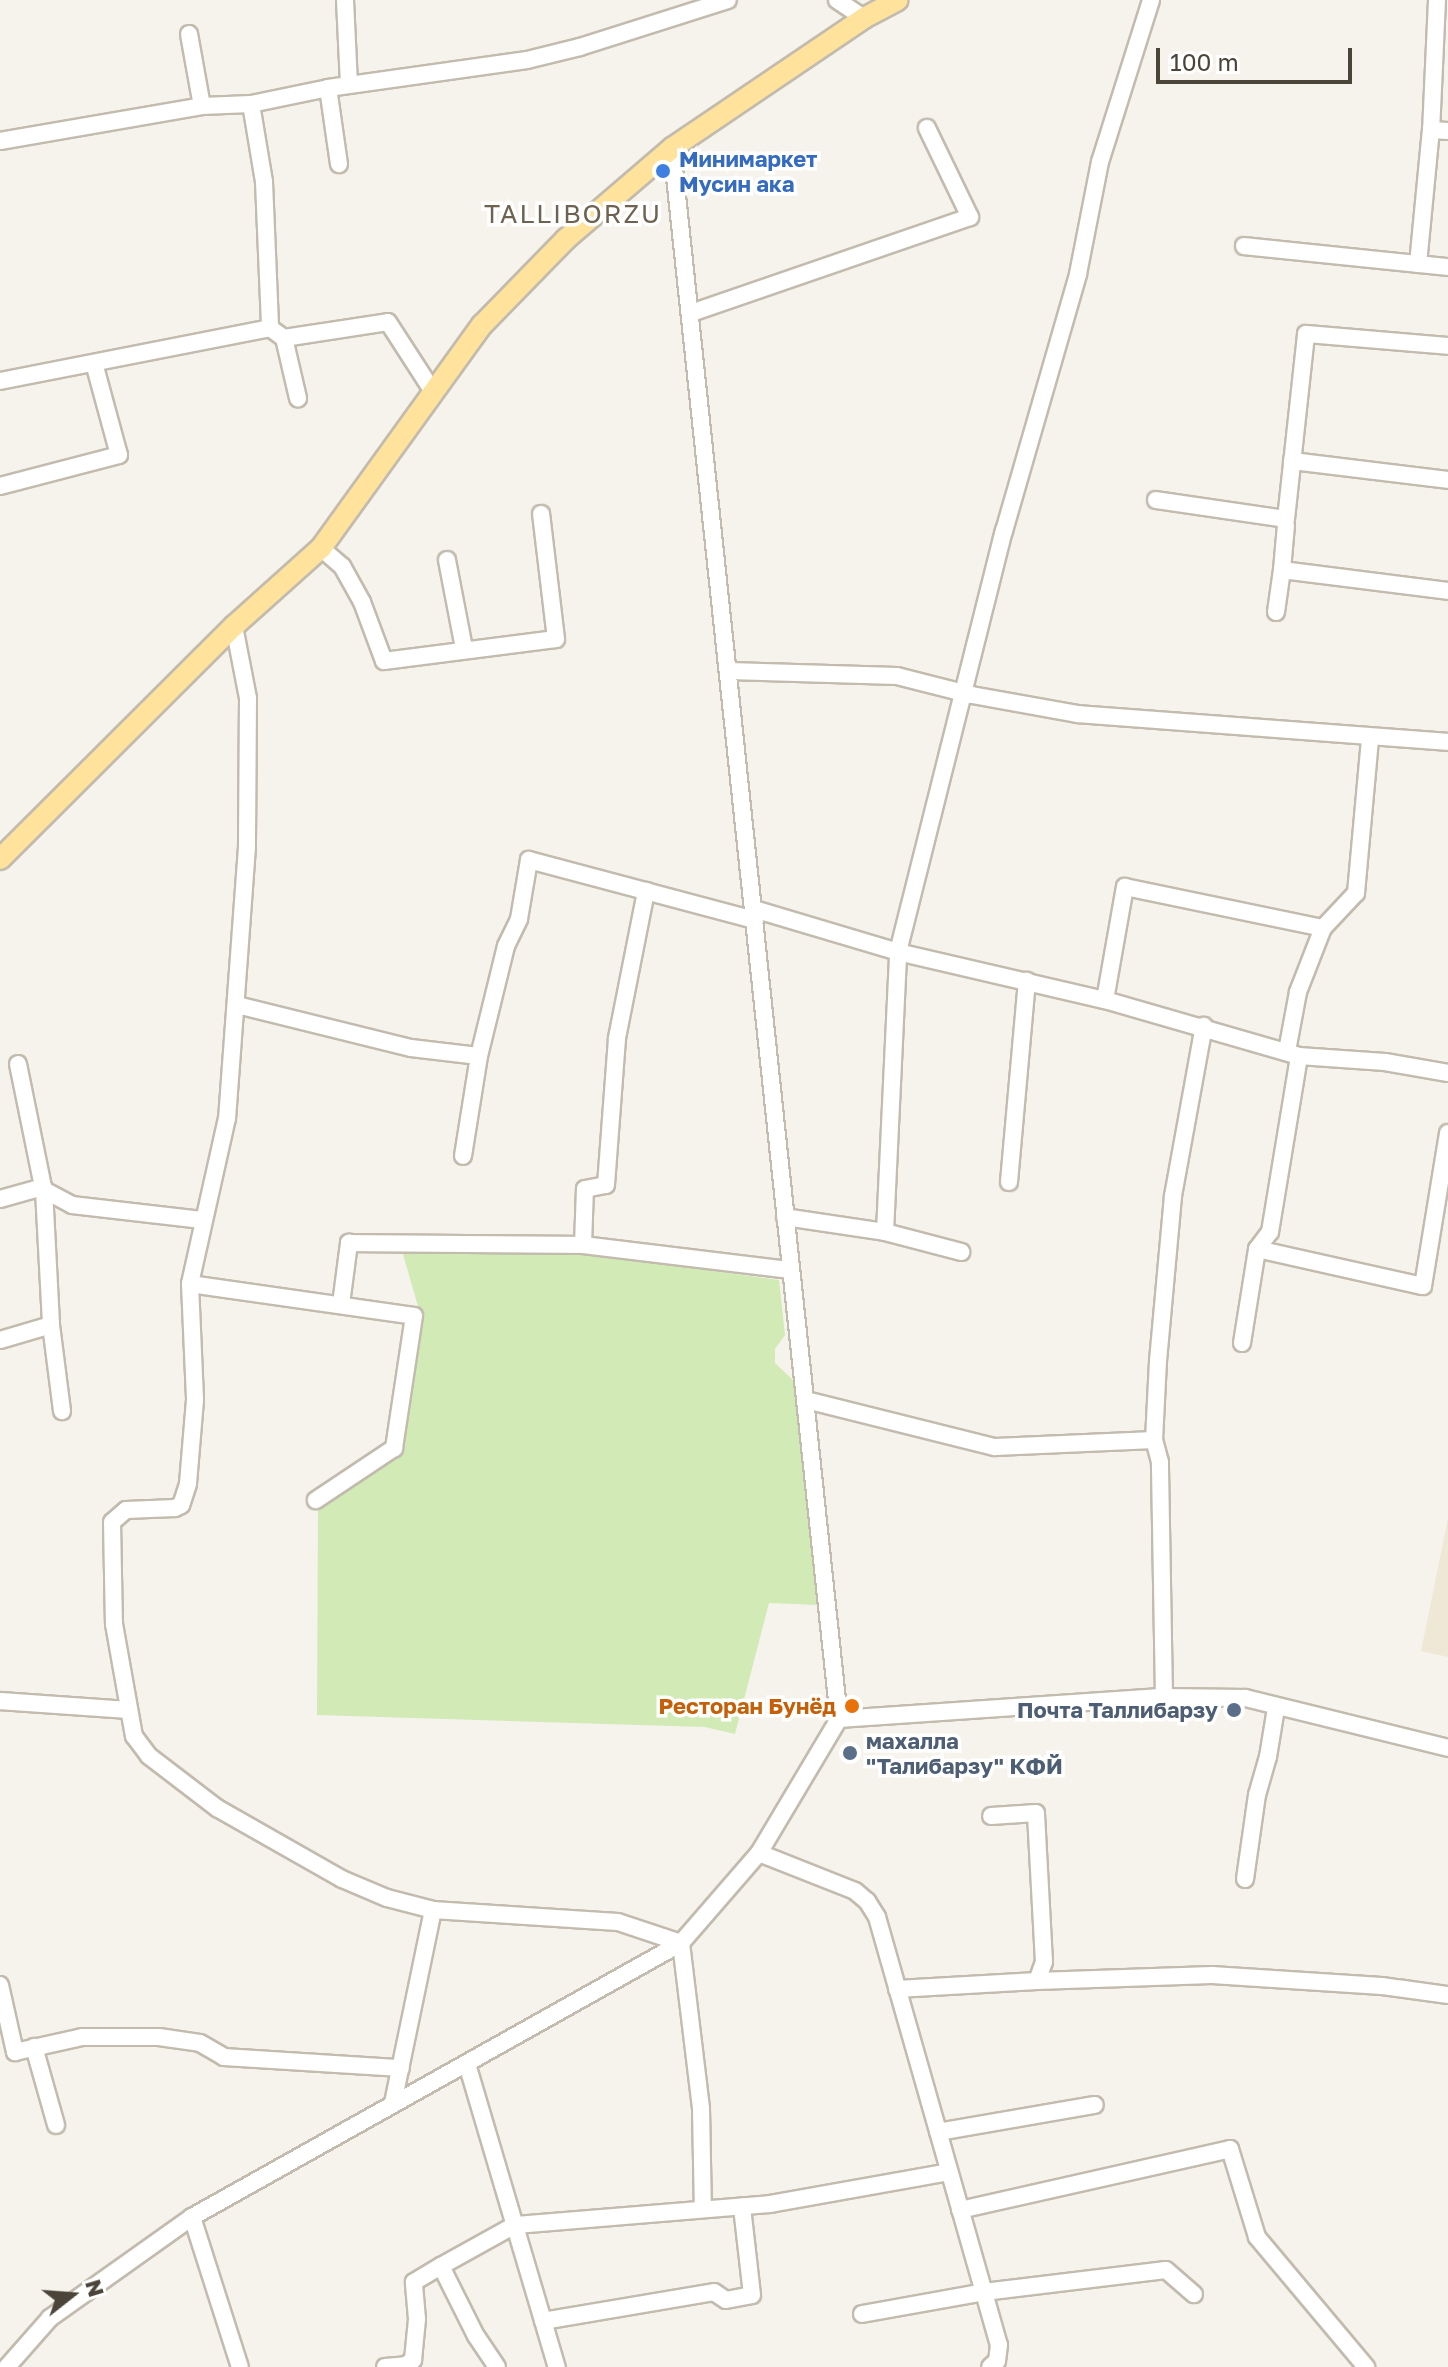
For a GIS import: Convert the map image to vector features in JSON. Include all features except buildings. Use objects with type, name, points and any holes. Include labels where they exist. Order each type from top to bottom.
[{"type":"main road","points":[[0,859],[234,626],[321,548],[482,325],[566,239],[672,148],[864,18],[898,0]]},
{"type":"street","points":[[345,0],[349,85]]},
{"type":"street","points":[[0,141],[202,106],[251,104],[328,88],[527,60],[580,47],[728,0]]},
{"type":"street","points":[[837,0],[864,18]]},
{"type":"street","points":[[885,1232],[898,952],[1041,396],[1078,274],[1100,162],[1151,0]]},
{"type":"street","points":[[1418,264],[1431,130],[1437,0]]},
{"type":"street","points":[[189,34],[202,106]]},
{"type":"street","points":[[328,88],[339,164]]},
{"type":"street","points":[[251,104],[264,182],[277,333],[298,398]]},
{"type":"street","points":[[691,313],[970,217],[927,128]]},
{"type":"street","points":[[1431,130],[1448,131]]},
{"type":"street","points":[[7,2367],[50,2318],[192,2217],[681,1943],[759,1853],[839,1719],[672,148]]},
{"type":"street","points":[[1244,246],[1448,267]]},
{"type":"street","points":[[0,381],[277,333],[388,322],[434,393]]},
{"type":"street","points":[[1156,500],[1286,519],[1306,334],[1448,346]]},
{"type":"street","points":[[0,486],[119,455],[94,363]]},
{"type":"street","points":[[1292,461],[1448,480]]},
{"type":"street","points":[[321,548],[342,566],[349,578],[384,661],[464,648],[556,639],[541,514]]},
{"type":"street","points":[[1276,612],[1286,525]]},
{"type":"street","points":[[447,560],[464,648]]},
{"type":"street","points":[[1282,570],[1448,591]]},
{"type":"street","points":[[234,626],[248,698],[247,847],[227,1118],[190,1284],[195,1400],[185,1497],[175,1508],[126,1510],[112,1522],[112,1597],[134,1736],[149,1756],[217,1808],[342,1879],[387,1898],[433,1910],[618,1922],[681,1943]]},
{"type":"street","points":[[729,671],[897,676],[1078,714],[1370,739],[1448,742]]},
{"type":"street","points":[[1242,1343],[1257,1249],[1270,1232],[1298,992],[1323,928],[1356,893],[1370,739]]},
{"type":"street","points":[[463,1156],[479,1056],[506,946],[519,919],[529,860],[646,891],[1105,1000],[1293,1054],[1385,1062],[1448,1073]]},
{"type":"street","points":[[1105,1000],[1125,887],[1323,928]]},
{"type":"street","points":[[583,1245],[585,1189],[606,1185],[617,1038],[646,891]]},
{"type":"street","points":[[1009,1182],[1027,981]]},
{"type":"street","points":[[237,1005],[411,1048],[479,1056]]},
{"type":"street","points":[[1164,1697],[1160,1462],[1154,1440],[1173,1196],[1204,1026]]},
{"type":"street","points":[[18,1064],[44,1189],[51,1325],[62,1411]]},
{"type":"street","points":[[1257,1249],[1423,1286],[1442,1199],[1448,1133]]},
{"type":"street","points":[[0,1199],[44,1189],[72,1205],[202,1220]]},
{"type":"street","points":[[785,1217],[885,1232],[961,1252]]},
{"type":"street","points":[[341,1304],[349,1243],[583,1245],[791,1270]]},
{"type":"street","points":[[190,1284],[414,1316],[394,1448],[316,1500]]},
{"type":"street","points":[[0,1340],[51,1325]]},
{"type":"street","points":[[806,1400],[995,1447],[1154,1440]]},
{"type":"street","points":[[839,1719],[1164,1697],[1245,1698],[1448,1748]]},
{"type":"street","points":[[0,1701],[128,1710]]},
{"type":"street","points":[[1245,1879],[1257,1795],[1268,1757],[1276,1708]]},
{"type":"street","points":[[991,1816],[1036,1813],[1044,1962],[1037,1981]]},
{"type":"street","points":[[759,1853],[855,1891],[867,1901],[877,1917],[999,2345],[995,2365]]},
{"type":"street","points":[[393,2104],[433,1910]]},
{"type":"street","points":[[681,1943],[701,2109],[703,2209]]},
{"type":"street","points":[[897,1989],[1212,1975],[1382,1986],[1448,1995]]},
{"type":"street","points":[[0,1985],[15,2052],[82,2037],[159,2037],[200,2043],[224,2057],[401,2068]]},
{"type":"street","points":[[34,2047],[56,2125]]},
{"type":"street","points":[[467,2064],[557,2367]]},
{"type":"street","points":[[938,2132],[1095,2105]]},
{"type":"street","points":[[960,2210],[1230,2149],[1257,2237],[1366,2367]]},
{"type":"street","points":[[385,2367],[406,2366],[413,2360],[417,2319],[414,2282],[515,2225],[742,2207],[949,2172]]},
{"type":"street","points":[[543,2321],[714,2292],[726,2300],[752,2295],[742,2207]]},
{"type":"street","points":[[192,2217],[240,2367]]},
{"type":"street","points":[[441,2266],[476,2336],[497,2367]]},
{"type":"street","points":[[862,2314],[984,2292],[1166,2270],[1194,2294]]},
{"type":"shaded area","points":[[1448,1518],[1448,1657],[1421,1651]]},
{"type":"green space","points":[[401,1247],[596,1255],[779,1280],[785,1335],[775,1349],[775,1363],[796,1383],[818,1605],[769,1603],[735,1734],[705,1727],[317,1715],[318,1505],[400,1451],[423,1324]]},
{"type":"place","name":"Минимаркет Мусин ака","points":[[663,171]]},
{"type":"place","name":"Ресторан Бунёд","points":[[852,1706]]},
{"type":"place","name":"Почта Таллибарзу","points":[[1234,1710]]},
{"type":"place","name":"махалла \"Талибарзу\" КФЙ","points":[[850,1753]]},
{"type":"district","name":"TALLIBORZU","points":[[573,214]]}]
